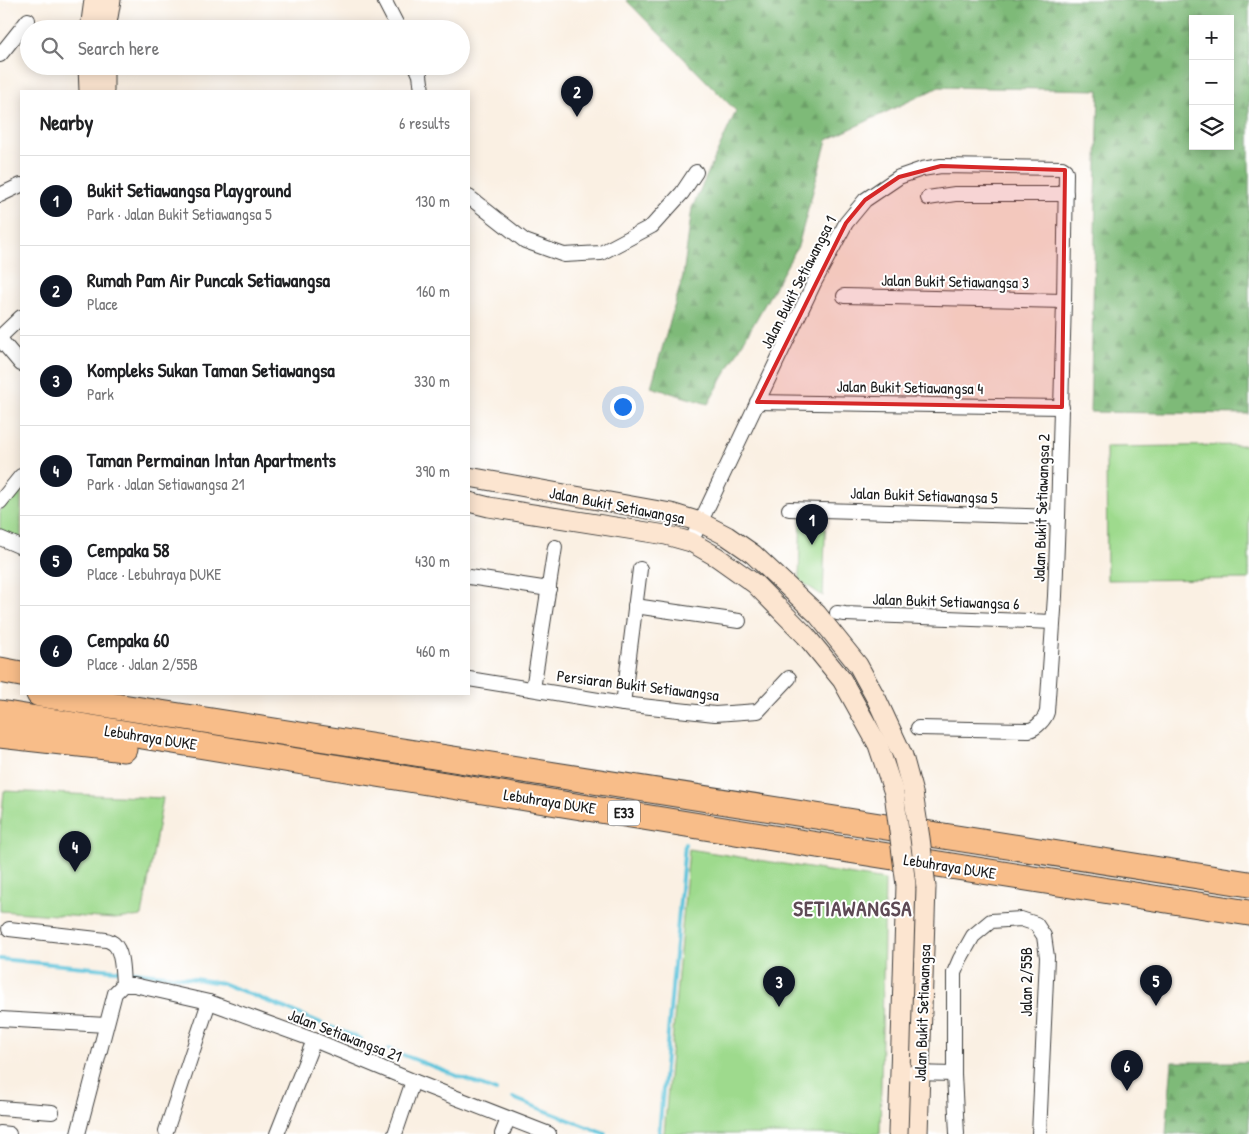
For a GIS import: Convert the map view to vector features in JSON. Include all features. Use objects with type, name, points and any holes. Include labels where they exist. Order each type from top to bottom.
[{"type":"highway","points":[[0,670],[20,674]]},
{"type":"highway","points":[[0,688],[20,691]]},
{"type":"highway","name":"Lebuhraya DUKE","points":[[46,695],[1249,884]]},
{"type":"highway","points":[[114,695],[270,729]]},
{"type":"highway","name":"Lebuhraya DUKE","points":[[0,713],[270,755],[1056,884],[1249,913]]},
{"type":"highway","points":[[0,735],[217,759],[270,755]]},
{"type":"highway","points":[[0,741],[55,741]]},
{"type":"street","points":[[91,20],[94,0]]},
{"type":"street","points":[[108,20],[111,0]]},
{"type":"street","points":[[384,0],[394,20]]},
{"type":"street","points":[[0,55],[20,30]]},
{"type":"street","points":[[88,75],[89,90]]},
{"type":"street","points":[[104,75],[104,90]]},
{"type":"street","points":[[420,75],[422,90]]},
{"type":"street","name":"Jalan Bukit Setiawangsa 1","points":[[691,542],[814,283],[846,223],[865,200],[899,177],[922,169],[941,166],[1062,168]]},
{"type":"street","name":"Jalan Bukit Setiawangsa 2","points":[[918,728],[1032,730],[1046,717],[1053,622],[1062,407],[1066,173],[1062,168]]},
{"type":"street","points":[[470,198],[525,241],[564,255],[601,253],[652,226],[682,193],[696,172]]},
{"type":"street","points":[[0,195],[20,185]]},
{"type":"street","points":[[928,198],[955,194],[1066,194]]},
{"type":"street","name":"Jalan Bukit Setiawangsa 3","points":[[844,296],[1064,301]]},
{"type":"street","points":[[20,318],[0,338],[20,363]]},
{"type":"street","name":"Jalan Bukit Setiawangsa 4","points":[[757,402],[1062,407]]},
{"type":"street","points":[[0,502],[20,477]]},
{"type":"street","name":"Jalan Bukit Setiawangsa","points":[[470,477],[671,513],[700,522],[727,536],[753,554],[816,614],[858,664],[904,756],[913,793],[920,838],[926,887],[918,1134]]},
{"type":"street","name":"Jalan Bukit Setiawangsa","points":[[470,502],[489,507],[666,534],[691,542],[755,584],[806,636],[842,680],[878,745],[894,793],[906,885],[898,1134]]},
{"type":"street","name":"Jalan Bukit Setiawangsa 5","points":[[789,509],[1058,517]]},
{"type":"street","points":[[0,538],[20,547]]},
{"type":"street","points":[[533,689],[555,547]]},
{"type":"street","points":[[623,704],[640,569]]},
{"type":"street","points":[[470,577],[549,588]]},
{"type":"street","points":[[635,606],[740,621]]},
{"type":"street","name":"Jalan Bukit Setiawangsa 6","points":[[837,613],[1053,622]]},
{"type":"street","name":"Persiaran Bukit Setiawangsa","points":[[470,679],[623,704],[715,714],[758,711],[789,678]]},
{"type":"street","name":"Jalan 2/55B","points":[[958,1134],[954,1074],[954,973],[973,936],[991,921],[1021,919],[1036,924],[1044,936],[1047,958],[1039,1134]]},
{"type":"street","points":[[8,929],[106,940],[114,943],[118,949],[123,981],[115,993],[78,1134]]},
{"type":"street","name":"Jalan Setiawangsa 21","points":[[123,981],[209,1002],[314,1040],[549,1134]]},
{"type":"street","points":[[166,1131],[209,1002]]},
{"type":"street","points":[[0,1019],[106,1026]]},
{"type":"street","points":[[277,1134],[314,1040]]},
{"type":"street","points":[[901,1073],[954,1074]]},
{"type":"street","points":[[395,1134],[413,1081]]},
{"type":"street","points":[[0,1108],[52,1112]]},
{"type":"street","points":[[502,1134],[508,1118]]},
{"type":"street","points":[[0,1133],[9,1134]]},
{"type":"highlighted area","points":[[941,166],[1065,170],[1062,407],[757,402],[846,223],[865,200],[899,177]]},
{"type":"green space","points":[[626,0],[1249,0],[1249,414],[1090,412],[1099,90],[939,87],[827,140],[798,246],[708,404],[651,387],[683,276],[692,208],[736,111]]},
{"type":"green space","points":[[1249,445],[1249,579],[1107,580],[1106,447]]},
{"type":"green space","points":[[20,485],[20,540],[0,532],[0,511]]},
{"type":"green space","points":[[801,509],[826,510],[823,596],[799,580]]},
{"type":"green space","points":[[4,791],[163,798],[142,916],[114,919],[0,911],[0,832]]},
{"type":"green space","points":[[689,849],[885,880],[880,1134],[664,1134]]},
{"type":"green space","points":[[1172,1062],[1249,1062],[1249,1134],[1166,1134]]},
{"type":"waterway","points":[[659,1134],[685,844]]},
{"type":"waterway","points":[[0,959],[166,975],[222,983],[361,1039]]},
{"type":"waterway","points":[[388,1049],[496,1091]]},
{"type":"waterway","points":[[513,1098],[605,1134]]},
{"type":"place","name":"Rumah Pam Air Puncak Setiawangsa","points":[[577,117]]},
{"type":"place","name":"Bukit Setiawangsa Playground","points":[[812,545]]},
{"type":"place","name":"Taman Permainan Intan Apartments","points":[[75,872]]},
{"type":"place","name":"Cempaka 58","points":[[1156,1006]]},
{"type":"place","name":"Kompleks Sukan Taman Setiawangsa","points":[[779,1007]]},
{"type":"place","name":"Cempaka 60","points":[[1127,1091]]},
{"type":"district","name":"SETIAWANGSA","points":[[853,909]]}]
